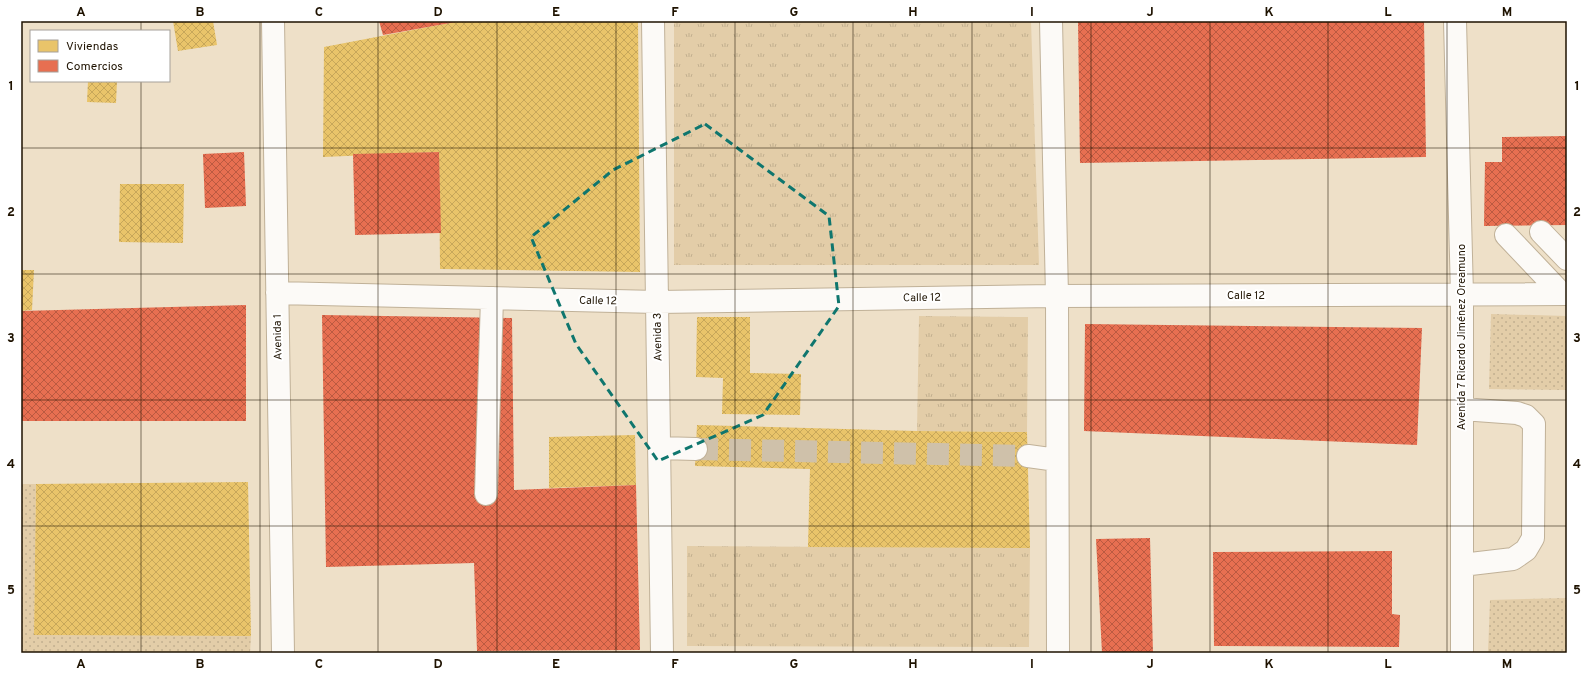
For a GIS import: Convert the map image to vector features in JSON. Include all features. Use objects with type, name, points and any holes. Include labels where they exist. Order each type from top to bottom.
[{"type":"street","name":"Avenida 1","points":[[273,21],[282,653]]},
{"type":"street","name":"Avenida 3","points":[[653,21],[662,653]]},
{"type":"street","points":[[1051,21],[1057,296],[1058,653]]},
{"type":"street","name":"Avenida 7 Ricardo Jiménez Oreamuno","points":[[1455,21],[1462,295],[1462,653]]},
{"type":"street","points":[[1565,290],[1523,234],[1567,259]]},
{"type":"street","name":"Calle 12","points":[[277,293],[657,302],[1057,296],[1462,295],[1565,290]]},
{"type":"street","points":[[486,494],[492,298]]},
{"type":"street","points":[[1462,409],[1517,413],[1526,416],[1534,424],[1533,538],[1526,550],[1513,559],[1462,565]]},
{"type":"street","points":[[659,448],[696,449]]},
{"type":"street","points":[[1028,456],[1057,460]]},
{"type":"highlighted area","points":[[705,124],[829,216],[839,306],[763,415],[658,461],[576,344],[531,237],[613,170]]},
{"type":"green space","points":[[674,21],[1031,21],[1039,265],[674,265]]},
{"type":"green space","points":[[1491,314],[1567,316],[1567,390],[1489,389]]},
{"type":"green space","points":[[919,316],[1028,317],[1027,432],[917,431]]},
{"type":"green space","points":[[21,484],[36,484],[34,635],[251,636],[250,653],[21,653]]},
{"type":"green space","points":[[687,546],[1030,548],[1029,647],[687,646]]},
{"type":"green space","points":[[1567,598],[1567,653],[1488,653],[1490,600]]},
{"type":"building: Viviendas","points":[[173,21],[213,21],[217,45],[178,51]]},
{"type":"building: Viviendas","points":[[460,21],[638,21],[640,272],[440,269],[439,152],[323,157],[324,47]]},
{"type":"building: Viviendas","points":[[88,82],[117,82],[116,103],[87,102]]},
{"type":"building: Viviendas","points":[[120,184],[184,184],[183,243],[119,242]]},
{"type":"building: Viviendas","points":[[21,270],[34,270],[32,310],[21,311]]},
{"type":"building: Viviendas","points":[[697,317],[750,317],[750,373],[801,374],[800,415],[722,414],[723,378],[696,377]]},
{"type":"building: Viviendas","points":[[697,425],[917,431],[1027,432],[1030,548],[808,547],[810,469],[695,466]]},
{"type":"building: Viviendas","points":[[635,435],[636,485],[549,488],[549,437]]},
{"type":"building: Viviendas","points":[[248,482],[251,636],[34,635],[36,484]]},
{"type":"building: Comercios","points":[[379,21],[455,21],[456,22],[383,35]]},
{"type":"building: Comercios","points":[[1078,21],[1424,21],[1426,157],[1080,163]]},
{"type":"building: Comercios","points":[[1567,136],[1567,225],[1484,226],[1485,162],[1502,162],[1502,137]]},
{"type":"building: Comercios","points":[[244,152],[246,206],[205,208],[203,154]]},
{"type":"building: Comercios","points":[[439,152],[441,233],[355,235],[353,154]]},
{"type":"building: Comercios","points":[[246,305],[246,421],[21,421],[21,311]]},
{"type":"building: Comercios","points":[[322,315],[512,318],[514,490],[636,485],[640,650],[477,651],[474,563],[326,567]]},
{"type":"building: Comercios","points":[[1085,324],[1422,328],[1417,445],[1084,431]]},
{"type":"building: Comercios","points":[[1150,538],[1153,653],[1102,653],[1096,539]]},
{"type":"building: Comercios","points":[[1392,551],[1392,614],[1400,615],[1399,647],[1214,646],[1213,552]]},
{"type":"tunnel","points":[[696,449],[1028,456]]}]
